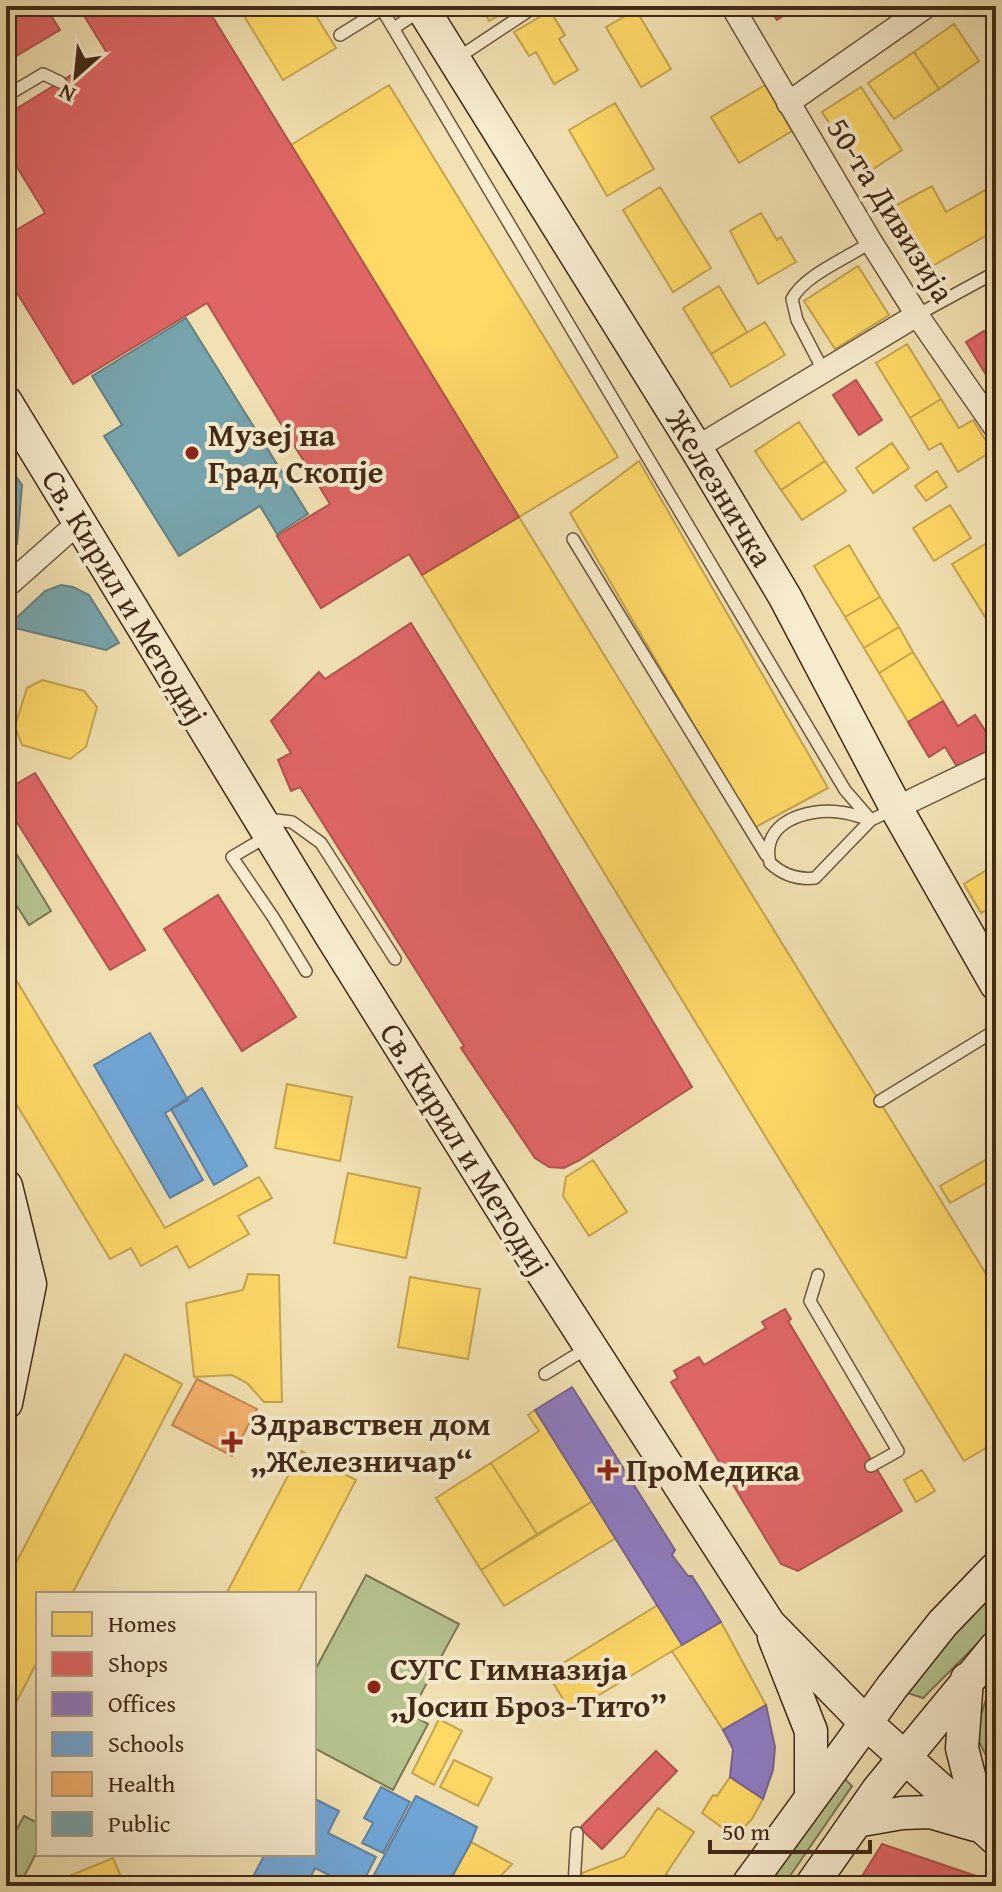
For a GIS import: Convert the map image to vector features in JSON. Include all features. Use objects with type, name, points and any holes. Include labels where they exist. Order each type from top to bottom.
[{"type":"street","name":"50-та Дивизија","points":[[732,6],[871,242],[996,429]]},
{"type":"street","name":"50-та Дивизија","points":[[788,103],[927,6]]},
{"type":"street","name":"Железничка","points":[[422,8],[696,448],[785,597],[884,814],[996,984]]},
{"type":"street","points":[[696,448],[917,315]]},
{"type":"street","name":"Св. Кирил и Методиј","points":[[6,402],[517,1233],[769,1624],[865,1722],[989,1833]]},
{"type":"street","points":[[6,587],[78,523]]},
{"type":"street","points":[[884,814],[996,760]]},
{"type":"street","points":[[6,1186],[30,1284],[6,1403]]},
{"type":"street","points":[[747,1886],[865,1722],[943,1623],[996,1568]]},
{"type":"street","points":[[769,1624],[811,1731],[811,1795]]},
{"type":"street","points":[[811,1886],[904,1756],[996,1647]]},
{"type":"street","points":[[967,1679],[962,1748],[989,1833]]},
{"type":"street","points":[[856,1821],[930,1812],[989,1833]]},
{"type":"lane","points":[[455,59],[536,6]]},
{"type":"lane","points":[[340,35],[381,8],[845,790],[884,814]]},
{"type":"lane","points":[[394,28],[422,8]]},
{"type":"lane","points":[[6,96],[43,74],[60,82]]},
{"type":"lane","points":[[823,370],[797,320],[792,299],[796,290],[808,281],[871,242]]},
{"type":"lane","points":[[917,315],[996,272]]},
{"type":"lane","points":[[573,539],[769,859],[781,871],[799,878],[815,878],[884,814]]},
{"type":"lane","points":[[769,859],[768,843],[773,833],[798,816],[839,812],[884,814]]},
{"type":"lane","points":[[306,971],[232,857],[264,826],[292,822],[321,843],[395,959]]},
{"type":"lane","points":[[880,1101],[996,1030]]},
{"type":"lane","points":[[818,1275],[810,1301],[898,1451],[871,1466]]},
{"type":"lane","points":[[545,1374],[591,1346]]},
{"type":"lane","points":[[574,1886],[577,1833]]},
{"type":"green space","points":[[8,840],[51,911],[29,925],[6,889]]},
{"type":"green space","points":[[366,1575],[459,1624],[410,1714],[428,1724],[393,1790],[316,1749],[316,1668]]},
{"type":"green space","points":[[996,1584],[996,1625],[923,1698],[908,1693],[911,1681]]},
{"type":"green space","points":[[996,1688],[996,1775],[975,1734],[987,1696]]},
{"type":"green space","points":[[843,1777],[852,1786],[783,1886],[767,1886]]},
{"type":"green space","points":[[24,1816],[36,1822],[36,1854],[19,1886],[6,1886],[6,1849]]},
{"type":"building: Homes","points":[[238,6],[310,6],[336,48],[283,80]]},
{"type":"building: Homes","points":[[481,6],[516,6],[489,21]]},
{"type":"building: Homes","points":[[636,10],[671,69],[641,87],[606,27]]},
{"type":"building: Homes","points":[[550,11],[565,35],[559,39],[578,70],[554,84],[536,52],[529,56],[514,32]]},
{"type":"building: Homes","points":[[954,24],[979,61],[939,89],[914,52]]},
{"type":"building: Homes","points":[[914,52],[939,89],[894,119],[868,83]]},
{"type":"building: Homes","points":[[389,85],[618,457],[519,517],[291,145]]},
{"type":"building: Homes","points":[[765,85],[792,131],[739,163],[711,117]]},
{"type":"building: Homes","points":[[861,87],[902,150],[864,175],[822,112]]},
{"type":"building: Homes","points":[[615,103],[654,169],[607,196],[569,130]]},
{"type":"building: Homes","points":[[996,184],[996,230],[927,269],[893,207],[932,186],[946,212]]},
{"type":"building: Homes","points":[[660,187],[711,268],[673,292],[623,210]]},
{"type":"building: Homes","points":[[761,213],[777,240],[781,237],[796,262],[758,284],[730,231]]},
{"type":"building: Homes","points":[[858,266],[889,315],[835,349],[804,301]]},
{"type":"building: Homes","points":[[719,286],[747,332],[711,354],[683,308]]},
{"type":"building: Homes","points":[[765,322],[785,355],[731,387],[711,354]]},
{"type":"building: Homes","points":[[907,344],[941,399],[910,418],[876,363]]},
{"type":"building: Homes","points":[[941,399],[959,428],[973,420],[992,451],[958,472],[941,443],[929,450],[910,418]]},
{"type":"building: Homes","points":[[799,422],[825,461],[781,490],[755,451]]},
{"type":"building: Homes","points":[[892,443],[909,468],[873,493],[856,468]]},
{"type":"building: Homes","points":[[639,461],[828,788],[754,828],[570,513]]},
{"type":"building: Homes","points":[[825,461],[846,491],[802,520],[781,490]]},
{"type":"building: Homes","points":[[937,471],[947,487],[926,501],[915,486]]},
{"type":"building: Homes","points":[[950,505],[971,538],[934,561],[913,528]]},
{"type":"building: Homes","points":[[519,517],[996,1290],[996,1442],[964,1461],[422,575]]},
{"type":"building: Homes","points":[[987,543],[996,558],[996,610],[985,617],[952,564]]},
{"type":"building: Homes","points":[[849,545],[880,597],[845,617],[814,566]]},
{"type":"building: Homes","points":[[880,597],[899,627],[864,648],[845,617]]},
{"type":"building: Homes","points":[[899,627],[913,652],[879,673],[864,648]]},
{"type":"building: Homes","points":[[913,652],[943,701],[908,722],[879,673]]},
{"type":"building: Homes","points":[[42,680],[84,691],[97,707],[86,747],[70,759],[22,745],[15,726],[27,688]]},
{"type":"building: Homes","points":[[996,864],[996,904],[981,913],[964,884]]},
{"type":"building: Homes","points":[[6,963],[165,1228],[259,1177],[272,1198],[238,1216],[249,1234],[189,1268],[177,1246],[141,1266],[131,1248],[110,1259],[6,1087]]},
{"type":"building: Homes","points":[[287,1084],[352,1097],[340,1161],[275,1148]]},
{"type":"building: Homes","points":[[996,1154],[996,1172],[991,1175],[993,1179],[950,1203],[940,1186]]},
{"type":"building: Homes","points":[[593,1160],[627,1212],[589,1236],[563,1196],[566,1177]]},
{"type":"building: Homes","points":[[348,1173],[420,1188],[406,1258],[334,1243]]},
{"type":"building: Homes","points":[[248,1274],[279,1275],[282,1402],[264,1402],[247,1383],[232,1375],[194,1377],[186,1303],[243,1290]]},
{"type":"building: Homes","points":[[410,1277],[480,1289],[468,1359],[398,1347]]},
{"type":"building: Homes","points":[[125,1354],[182,1384],[73,1592],[36,1592],[36,1664],[6,1722],[6,1582]]},
{"type":"building: Homes","points":[[535,1410],[593,1501],[537,1534],[491,1463],[539,1431],[528,1415]]},
{"type":"building: Homes","points":[[301,1451],[356,1480],[298,1592],[227,1592]]},
{"type":"building: Homes","points":[[491,1463],[537,1534],[481,1570],[436,1498]]},
{"type":"building: Homes","points":[[922,1470],[935,1491],[916,1502],[904,1480]]},
{"type":"building: Homes","points":[[593,1501],[616,1538],[504,1606],[481,1570]]},
{"type":"building: Homes","points":[[658,1605],[682,1645],[571,1712],[547,1673]]},
{"type":"building: Homes","points":[[721,1622],[766,1705],[723,1730],[672,1651]]},
{"type":"building: Homes","points":[[439,1719],[462,1731],[434,1785],[412,1773]]},
{"type":"building: Homes","points":[[454,1760],[492,1778],[478,1806],[440,1787]]},
{"type":"building: Homes","points":[[730,1777],[763,1799],[752,1819],[735,1837],[702,1813]]},
{"type":"building: Homes","points":[[658,1808],[694,1832],[666,1874],[684,1886],[587,1886],[582,1873],[624,1857]]},
{"type":"building: Homes","points":[[471,1842],[512,1864],[491,1886],[447,1886]]},
{"type":"building: Homes","points":[[113,1858],[125,1886],[47,1885]]},
{"type":"building: Shops","points":[[6,6],[45,6],[60,30],[6,62]]},
{"type":"building: Shops","points":[[78,6],[206,6],[519,517],[422,575],[409,554],[321,608],[277,536],[330,504],[207,303],[73,384],[6,275],[6,236],[45,213],[6,149],[6,115],[107,53]]},
{"type":"building: Shops","points":[[767,6],[798,6],[777,20]]},
{"type":"building: Shops","points":[[984,331],[996,351],[996,372],[988,378],[966,342]]},
{"type":"building: Shops","points":[[856,380],[882,420],[859,435],[833,395]]},
{"type":"building: Shops","points":[[411,623],[692,1087],[564,1168],[549,1167],[535,1158],[461,1048],[464,1046],[300,787],[291,791],[278,760],[291,753],[271,721],[319,672],[325,679]]},
{"type":"building: Shops","points":[[943,701],[958,726],[975,715],[996,747],[959,770],[945,747],[929,757],[908,722]]},
{"type":"building: Shops","points":[[35,773],[145,950],[110,970],[6,805],[6,790]]},
{"type":"building: Shops","points":[[218,895],[296,1017],[242,1051],[164,929]]},
{"type":"building: Shops","points":[[785,1309],[791,1319],[788,1321],[902,1511],[798,1571],[781,1564],[671,1382],[678,1378],[674,1371],[699,1357],[704,1365],[766,1328],[762,1322]]},
{"type":"building: Shops","points":[[656,1751],[677,1771],[602,1849],[580,1828]]},
{"type":"building: Shops","points":[[882,1844],[979,1877],[991,1886],[856,1886]]},
{"type":"building: Offices","points":[[572,1387],[675,1550],[672,1555],[688,1576],[692,1576],[721,1622],[682,1645],[535,1410]]},
{"type":"building: Offices","points":[[766,1705],[775,1747],[773,1770],[763,1799],[730,1777],[733,1749],[723,1730]]},
{"type":"building: Schools","points":[[150,1033],[188,1100],[165,1113],[203,1180],[170,1198],[94,1065]]},
{"type":"building: Schools","points":[[202,1088],[247,1166],[214,1185],[171,1109]]},
{"type":"building: Schools","points":[[381,1787],[410,1802],[383,1853],[362,1843],[373,1823],[364,1818]]},
{"type":"building: Schools","points":[[416,1796],[477,1827],[471,1842],[447,1886],[368,1886]]},
{"type":"building: Schools","points":[[316,1800],[339,1811],[328,1833],[376,1857],[361,1886],[351,1886],[315,1868],[306,1886],[248,1886],[264,1856],[316,1856]]},
{"type":"building: Health","points":[[197,1379],[257,1409],[232,1456],[172,1425]]},
{"type":"building: Public","name":"Музеј на Град Скопје","points":[[186,318],[308,514],[277,534],[260,506],[179,556],[104,436],[122,425],[92,376]]},
{"type":"building: Public","points":[[6,462],[22,485],[17,544],[6,555]]},
{"type":"building: Public","points":[[61,585],[89,595],[119,643],[106,650],[15,628],[10,624],[45,591]]},
{"type":"building: Public","points":[[6,1257],[10,1322],[6,1336]]},
{"type":"place","name":"Музеј на Град Скопје","points":[[192,453]]},
{"type":"place","name":"Здравствен дом „Железничар“","points":[[232,1442]]},
{"type":"place","name":"ПроМедика","points":[[608,1470]]},
{"type":"place","name":"СУГС Гимназија „Јосип Броз-Тито”","points":[[374,1687]]}]
